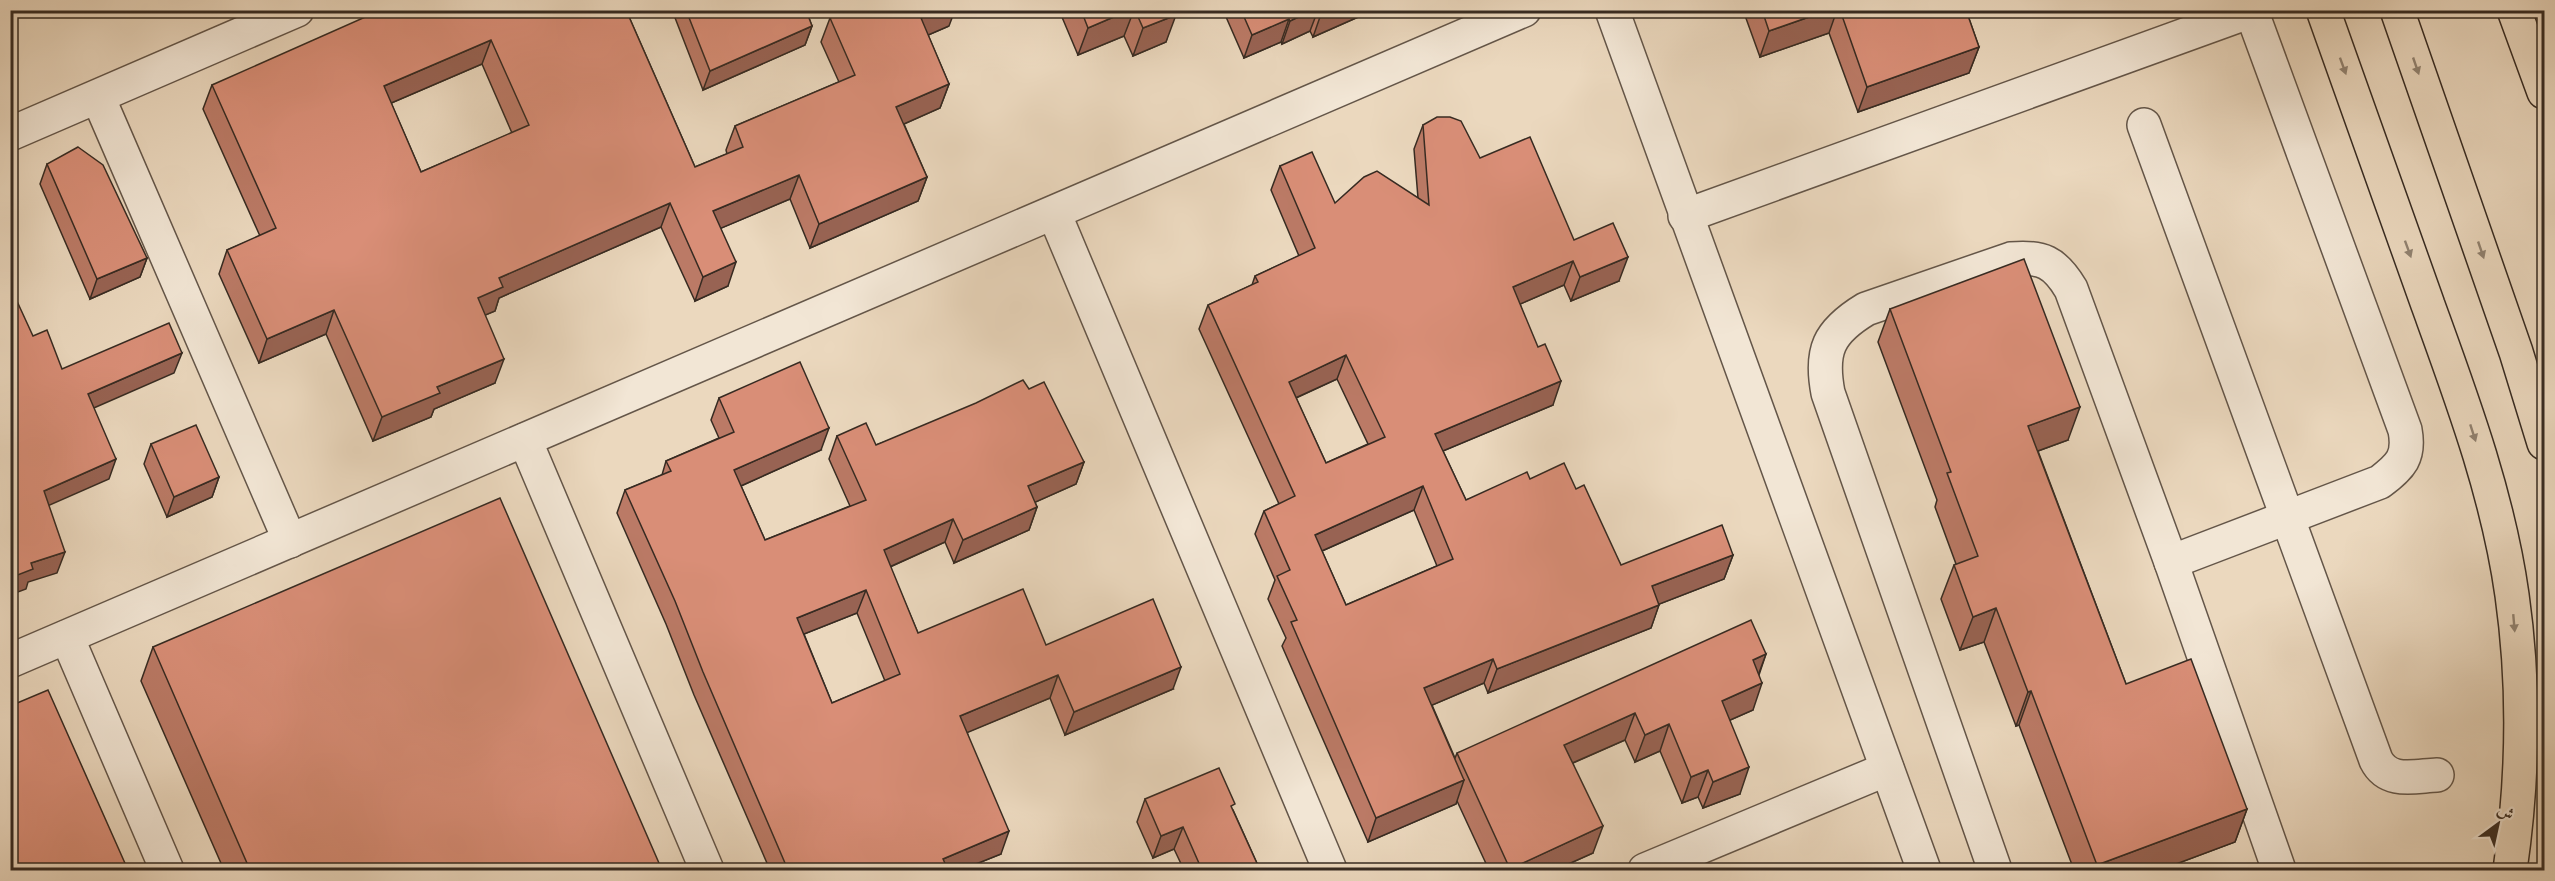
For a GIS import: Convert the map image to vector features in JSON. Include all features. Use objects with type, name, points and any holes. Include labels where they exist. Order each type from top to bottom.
[{"type":"highway","points":[[2323,10],[2457,386],[2490,489],[2512,595],[2521,703],[2518,812],[2510,870]]},
{"type":"highway","points":[[2397,10],[2512,341],[2544,443]]},
{"type":"highway","points":[[2514,10],[2544,92]]},
{"type":"street","points":[[10,134],[297,10]]},
{"type":"street","points":[[10,661],[1524,10]]},
{"type":"street","points":[[1612,10],[1924,870]]},
{"type":"street","points":[[1685,216],[2251,11],[2405,430],[2408,446],[2402,461],[2380,482],[2171,562]]},
{"type":"street","points":[[98,97],[290,541]]},
{"type":"street","points":[[2145,125],[2287,519],[2381,768],[2396,777],[2437,775]]},
{"type":"street","points":[[1054,213],[1330,870]]},
{"type":"street","points":[[1995,870],[1827,393],[1823,368],[1830,343],[1844,322],[1866,309],[2010,259],[2029,257],[2047,261],[2062,273],[2071,289],[2171,562],[2279,870]]},
{"type":"street","points":[[525,440],[707,870]]},
{"type":"street","points":[[67,637],[167,870]]},
{"type":"street","points":[[1645,870],[1887,769]]},
{"type":"building","points":[[381,10],[626,10],[695,167],[743,147],[735,126],[855,75],[830,18],[848,10],[939,10],[921,18],[949,84],[896,107],[927,177],[819,224],[799,175],[713,211],[736,262],[703,277],[670,203],[499,278],[503,287],[478,298],[504,359],[437,387],[440,393],[382,417],[334,310],[267,339],[227,250],[276,228],[212,85]],"holes":[[[491,40],[529,125],[421,172],[384,86]]]},
{"type":"building","points":[[686,10],[806,10],[812,26],[710,71]]},
{"type":"building","points":[[1081,10],[1130,10],[1088,28]]},
{"type":"building","points":[[1135,10],[1174,10],[1176,15],[1143,28]]},
{"type":"building","points":[[1241,10],[1313,10],[1252,35]]},
{"type":"building","points":[[1762,10],[1829,10],[1769,31]]},
{"type":"building","points":[[1840,10],[1966,10],[1979,47],[1867,87]]},
{"type":"building","points":[[1437,117],[1450,117],[1461,121],[1480,158],[1530,137],[1574,240],[1613,223],[1628,257],[1580,277],[1573,261],[1513,287],[1538,347],[1545,344],[1561,381],[1435,434],[1466,500],[1527,472],[1530,479],[1564,463],[1576,489],[1584,485],[1621,565],[1722,525],[1733,555],[1652,586],[1659,605],[1497,669],[1493,659],[1424,688],[1464,780],[1376,818],[1291,622],[1297,620],[1277,576],[1290,570],[1264,511],[1295,496],[1208,305],[1258,282],[1255,276],[1315,248],[1280,166],[1312,152],[1335,203],[1364,177],[1377,171],[1429,205],[1423,125]],"holes":[[[1346,355],[1385,437],[1326,463],[1289,382]],[[1423,486],[1453,559],[1346,605],[1315,535]]]},
{"type":"building","points":[[78,147],[103,165],[147,258],[97,279],[47,164]]},
{"type":"building","points":[[2024,259],[2080,407],[2028,426],[2126,684],[2191,659],[2247,809],[2097,865],[2031,691],[2028,692],[1996,608],[1973,617],[1954,565],[1978,556],[1947,473],[1951,472],[1890,309]]},
{"type":"building","points":[[10,286],[33,336],[47,330],[62,369],[169,323],[182,353],[88,394],[116,459],[44,491],[65,552],[31,563],[33,569],[10,578]]},
{"type":"building","points":[[800,362],[829,428],[734,470],[765,540],[866,500],[837,436],[866,423],[876,445],[976,403],[1023,380],[1029,389],[1044,382],[1084,462],[1028,486],[1037,507],[963,540],[953,519],[884,550],[918,633],[1023,589],[1046,645],[1153,599],[1181,667],[1074,712],[1058,675],[960,716],[1009,831],[943,859],[948,870],[788,870],[675,601],[625,490],[671,471],[666,461],[734,432],[719,398]],"holes":[[[866,590],[900,674],[832,703],[797,618]]]},
{"type":"building","points":[[196,425],[219,477],[174,497],[151,444]]},
{"type":"building","points":[[500,498],[662,870],[250,870],[153,647]]},
{"type":"building","points":[[1751,620],[1766,654],[1753,660],[1762,683],[1722,701],[1749,767],[1713,782],[1708,770],[1691,777],[1669,724],[1645,735],[1635,713],[1564,745],[1603,826],[1510,869],[1457,753]]},
{"type":"building","points":[[48,690],[128,870],[10,870],[10,706]]},
{"type":"building","points":[[1219,768],[1235,804],[1231,806],[1260,870],[1202,870],[1183,827],[1161,836],[1145,799]]}]
